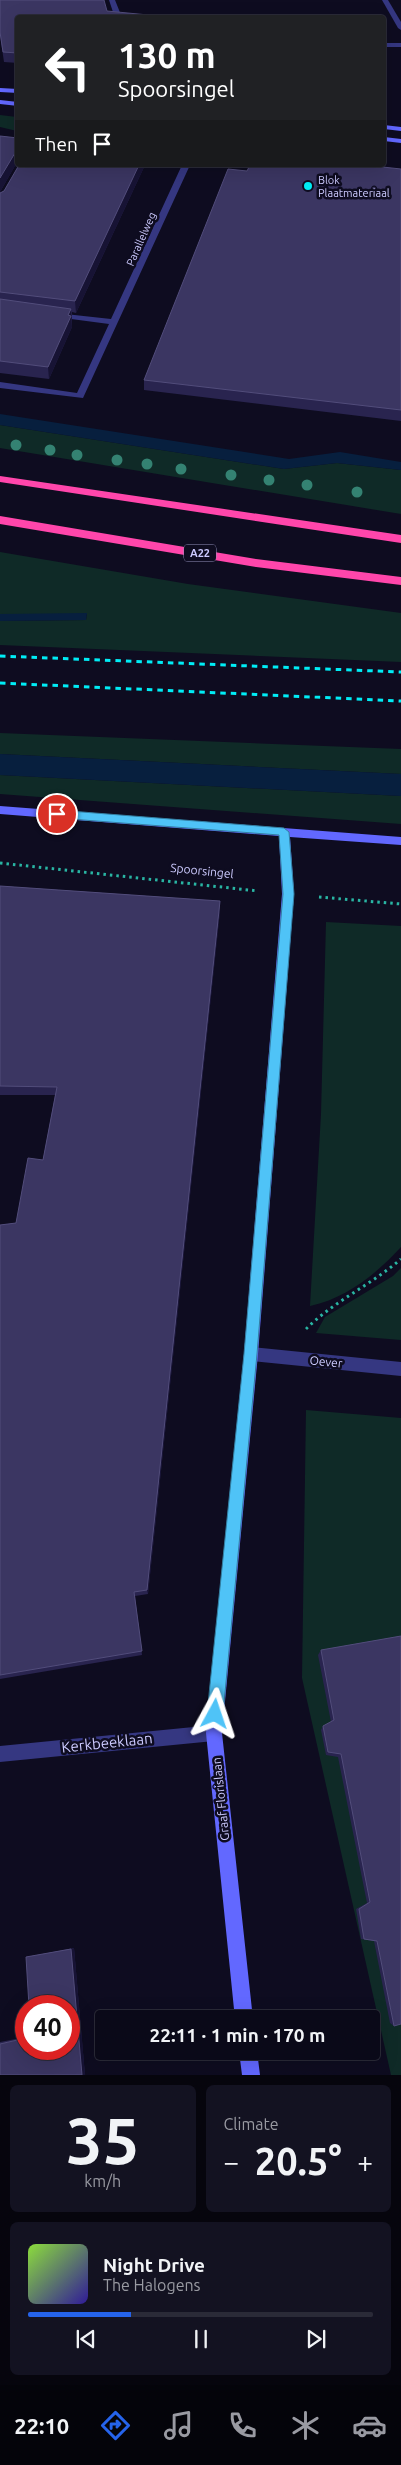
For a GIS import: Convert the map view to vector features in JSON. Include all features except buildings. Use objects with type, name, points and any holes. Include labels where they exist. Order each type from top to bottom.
[{"type":"highway","points":[[0,479],[323,529],[401,539]]},
{"type":"highway","name":"A22","points":[[0,520],[256,563],[401,581]]},
{"type":"street","points":[[112,0],[117,15]]},
{"type":"street","points":[[384,0],[401,28]]},
{"type":"street","points":[[386,45],[401,45]]},
{"type":"street","points":[[0,90],[15,91]]},
{"type":"street","points":[[0,102],[15,104]]},
{"type":"street","points":[[386,127],[401,129]]},
{"type":"street","points":[[386,139],[401,141]]},
{"type":"street","name":"Parallelweg","points":[[0,385],[80,396],[185,167]]},
{"type":"street","points":[[48,314],[115,322]]},
{"type":"street","points":[[0,810],[401,841]]},
{"type":"street","name":"Graaf Florislaan","points":[[243,2010],[214,1733],[221,1638],[251,1354],[288,894],[284,832]]},
{"type":"street","name":"Oever","points":[[251,1354],[401,1369]]},
{"type":"street","name":"Kerkbeeklaan","points":[[0,1754],[214,1733]]},
{"type":"street","points":[[249,2060],[250,2075]]},
{"type":"path","name":"Spoorsingel","points":[[0,863],[288,894],[401,904]]},
{"type":"path","points":[[281,1357],[318,1316],[386,1274],[401,1259]]},
{"type":"green space","points":[[0,115],[15,117],[15,131],[0,127]]},
{"type":"green space","points":[[0,425],[284,469],[337,463],[401,470],[401,514],[0,448]]},
{"type":"green space","points":[[0,552],[188,584],[401,613],[401,662],[0,645],[0,621],[86,620],[87,614],[0,614]]},
{"type":"green space","points":[[0,733],[401,749],[401,774],[0,754]]},
{"type":"green space","points":[[0,775],[401,796],[401,824],[0,794]]},
{"type":"green space","points":[[326,922],[401,926],[401,1247],[360,1284],[336,1297],[310,1306],[321,1114]]},
{"type":"green space","points":[[401,1268],[401,1340],[316,1333],[325,1317],[393,1276]]},
{"type":"green space","points":[[306,1410],[401,1418],[401,2075],[391,2075],[380,2026],[380,2010],[376,2010],[302,1678]]},
{"type":"water","points":[[0,414],[289,459],[340,452],[401,462],[401,470],[337,463],[284,469],[0,425]]},
{"type":"water","points":[[87,613],[86,620],[0,621],[0,614]]},
{"type":"water","points":[[0,754],[401,774],[401,796],[0,775]]},
{"type":"railway","points":[[0,656],[401,672]]},
{"type":"railway","points":[[0,683],[401,701]]},
{"type":"place","name":"Blok Plaatmateriaal","points":[[308,186]]},
{"type":"route","points":[[57,814],[284,832],[288,894],[251,1354],[221,1638],[215,1714]]}]
